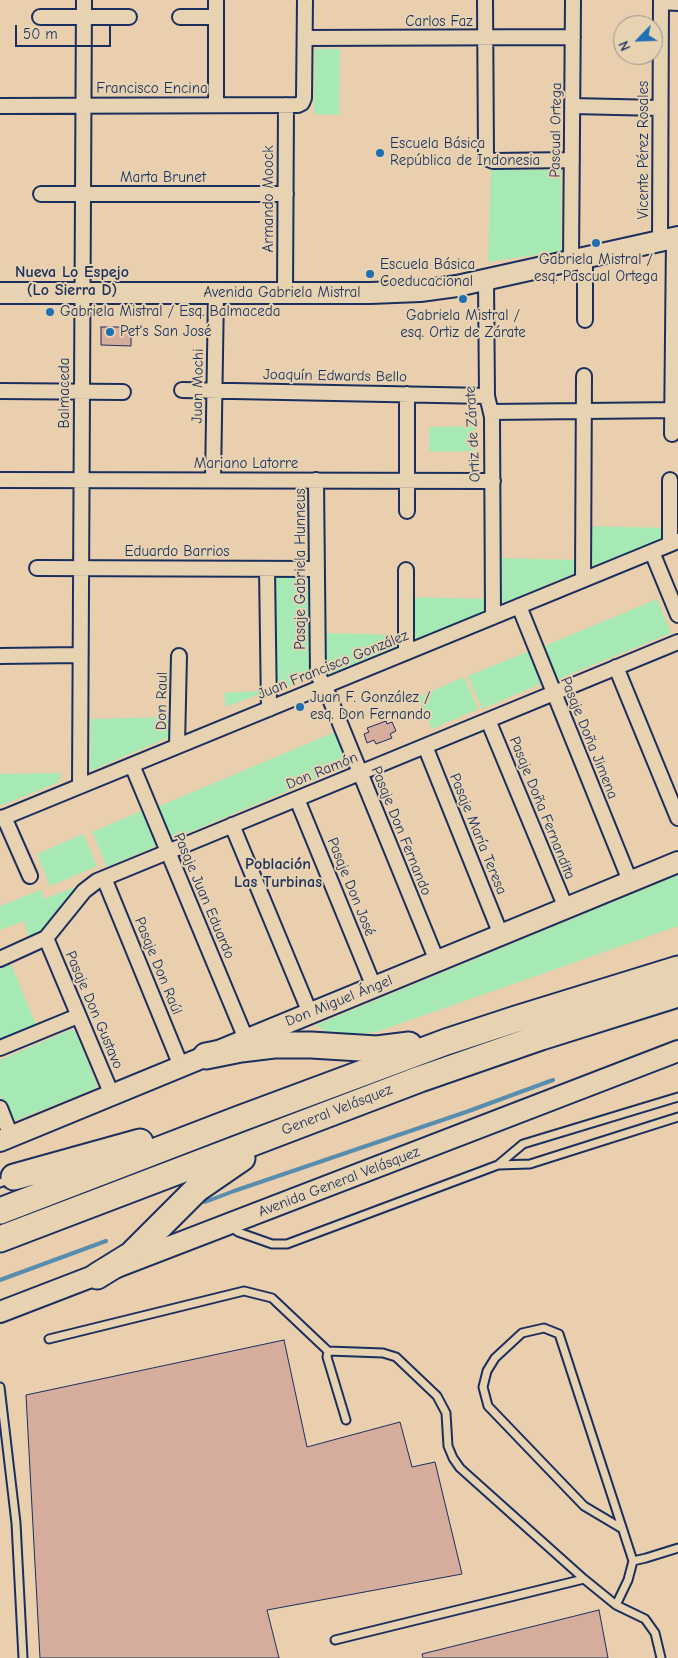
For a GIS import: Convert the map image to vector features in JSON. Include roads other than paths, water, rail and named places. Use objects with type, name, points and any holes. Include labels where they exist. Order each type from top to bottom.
[{"type":"highway","name":"General Velásquez","points":[[0,1211],[384,1065],[516,1019],[678,969]]},
{"type":"highway","name":"General Velásquez","points":[[0,1239],[286,1129],[488,1055],[678,994]]},
{"type":"highway","points":[[206,1056],[274,1045],[311,1045],[364,1049],[387,1048],[436,1040],[516,1019]]},
{"type":"highway","points":[[5,1180],[159,1137],[239,1119]]},
{"type":"highway","points":[[97,1276],[131,1255],[208,1180],[286,1129]]},
{"type":"main road","name":"Avenida Gabriela Mistral","points":[[0,293],[402,293],[439,289],[486,280],[671,238]]},
{"type":"main road","name":"Don Miguel Ángel","points":[[6,1138],[678,862]]},
{"type":"main road","name":"Avenida General Velásquez","points":[[0,1312],[678,1051]]},
{"type":"street","name":"Balmaceda","points":[[80,786],[84,0]]},
{"type":"street","points":[[216,0],[216,106]]},
{"type":"street","points":[[305,0],[305,38]]},
{"type":"street","points":[[485,0],[486,156],[493,161],[572,160]]},
{"type":"street","name":"Pascual Ortega","points":[[573,0],[572,160],[578,260],[585,320]]},
{"type":"street","points":[[661,1],[678,3]]},
{"type":"street","name":"Vicente Pérez Rosales","points":[[661,1],[660,108],[671,238],[675,410],[672,434]]},
{"type":"street","points":[[40,17],[129,17]]},
{"type":"street","points":[[180,17],[216,17]]},
{"type":"street","name":"Carlos Faz","points":[[305,38],[573,37]]},
{"type":"street","name":"Francisco Encina","points":[[0,106],[298,105],[302,103],[304,98],[305,38]]},
{"type":"street","name":"Armando Moock","points":[[285,293],[286,105]]},
{"type":"street","points":[[572,106],[660,108]]},
{"type":"street","name":"Marta Brunet","points":[[41,194],[286,194]]},
{"type":"street","name":"Ortiz de Zárate","points":[[486,280],[486,396],[491,412],[493,481],[493,617]]},
{"type":"street","name":"Juan Mochi","points":[[213,480],[216,293]]},
{"type":"street","points":[[583,580],[584,376]]},
{"type":"street","name":"Joaquín Edwards Bello","points":[[182,390],[486,396]]},
{"type":"street","points":[[0,391],[123,392]]},
{"type":"street","points":[[407,511],[408,394]]},
{"type":"street","points":[[491,412],[675,410]]},
{"type":"street","name":"Mariano Latorre","points":[[0,480],[493,481]]},
{"type":"street","name":"Pasaje Gabriela Hunneus","points":[[316,480],[318,675],[323,686]]},
{"type":"street","points":[[670,480],[674,542]]},
{"type":"street","name":"Juan Francisco González","points":[[2,818],[674,542]]},
{"type":"street","points":[[652,552],[678,615]]},
{"type":"street","name":"Eduardo Barrios","points":[[37,568],[317,569]]},
{"type":"street","points":[[267,569],[269,708]]},
{"type":"street","points":[[406,570],[406,652]]},
{"type":"street","name":"Pasaje Doña Jimena","points":[[519,606],[630,882]]},
{"type":"street","name":"Don Ramón","points":[[0,960],[46,938],[84,891],[104,878],[678,642]]},
{"type":"street","points":[[0,656],[80,656]]},
{"type":"street","name":"Don Raul","points":[[177,745],[179,656]]},
{"type":"street","points":[[616,667],[678,818]]},
{"type":"street","name":"Pasaje Don Fernando","points":[[323,686],[328,694],[436,961]]},
{"type":"street","name":"Pasaje Doña Fernandita","points":[[488,720],[566,908]]},
{"type":"street","name":"Pasaje María Teresa","points":[[425,746],[501,935]]},
{"type":"street","name":"Pasaje Juan Eduardo","points":[[132,765],[246,1039]]},
{"type":"street","name":"Pasaje Don José","points":[[297,799],[374,987]]},
{"type":"street","points":[[2,818],[30,876]]},
{"type":"street","points":[[232,826],[310,1013]]},
{"type":"street","name":"Pasaje Don Raúl","points":[[104,878],[181,1066]]},
{"type":"street","name":"Pasaje Don Gustavo","points":[[46,938],[112,1095]]},
{"type":"street","points":[[0,1048],[78,1016]]},
{"type":"street","points":[[0,1108],[6,1138]]},
{"type":"lane","points":[[498,1165],[523,1144],[678,1097]]},
{"type":"lane","points":[[230,1224],[238,1232],[272,1244],[287,1244],[498,1165],[530,1164],[678,1117]]},
{"type":"lane","points":[[49,1339],[244,1291],[272,1298],[328,1351],[383,1353],[396,1357],[438,1396],[446,1413],[448,1446],[452,1458],[460,1468],[584,1579],[616,1605],[645,1619],[655,1633],[661,1658]]},
{"type":"lane","points":[[616,1605],[628,1580],[633,1560],[559,1334],[544,1328],[522,1333],[495,1358],[486,1371],[483,1388],[488,1406],[584,1506],[621,1528]]},
{"type":"lane","points":[[328,1351],[327,1357],[346,1420]]},
{"type":"lane","points":[[0,1388],[16,1523],[23,1658]]},
{"type":"lane","points":[[633,1560],[678,1548]]},
{"type":"lane","points":[[335,1640],[584,1579]]},
{"type":"waterway","points":[[205,1202],[553,1080]]},
{"type":"waterway","points":[[0,1280],[106,1241]]},
{"type":"place","name":"Escuela Básica República de Indonesia","points":[[380,153]]},
{"type":"place","name":"Gabriela Mistral / esq. Pascual Ortega","points":[[596,243]]},
{"type":"place","name":"Escuela Básica Coeducacional","points":[[370,274]]},
{"type":"place","name":"Gabriela Mistral / esq. Ortiz de Zárate","points":[[463,299]]},
{"type":"place","name":"Gabriela Mistral / Esq. Balmaceda","points":[[50,312]]},
{"type":"place","name":"Pet's San José","points":[[110,332]]},
{"type":"place","name":"Juan F. González / esq. Don Fernando","points":[[300,707]]},
{"type":"district","name":"Nueva Lo Espejo (Lo Sierra D)","points":[[72,281]]},
{"type":"district","name":"Población Las Turbinas","points":[[278,873]]}]
